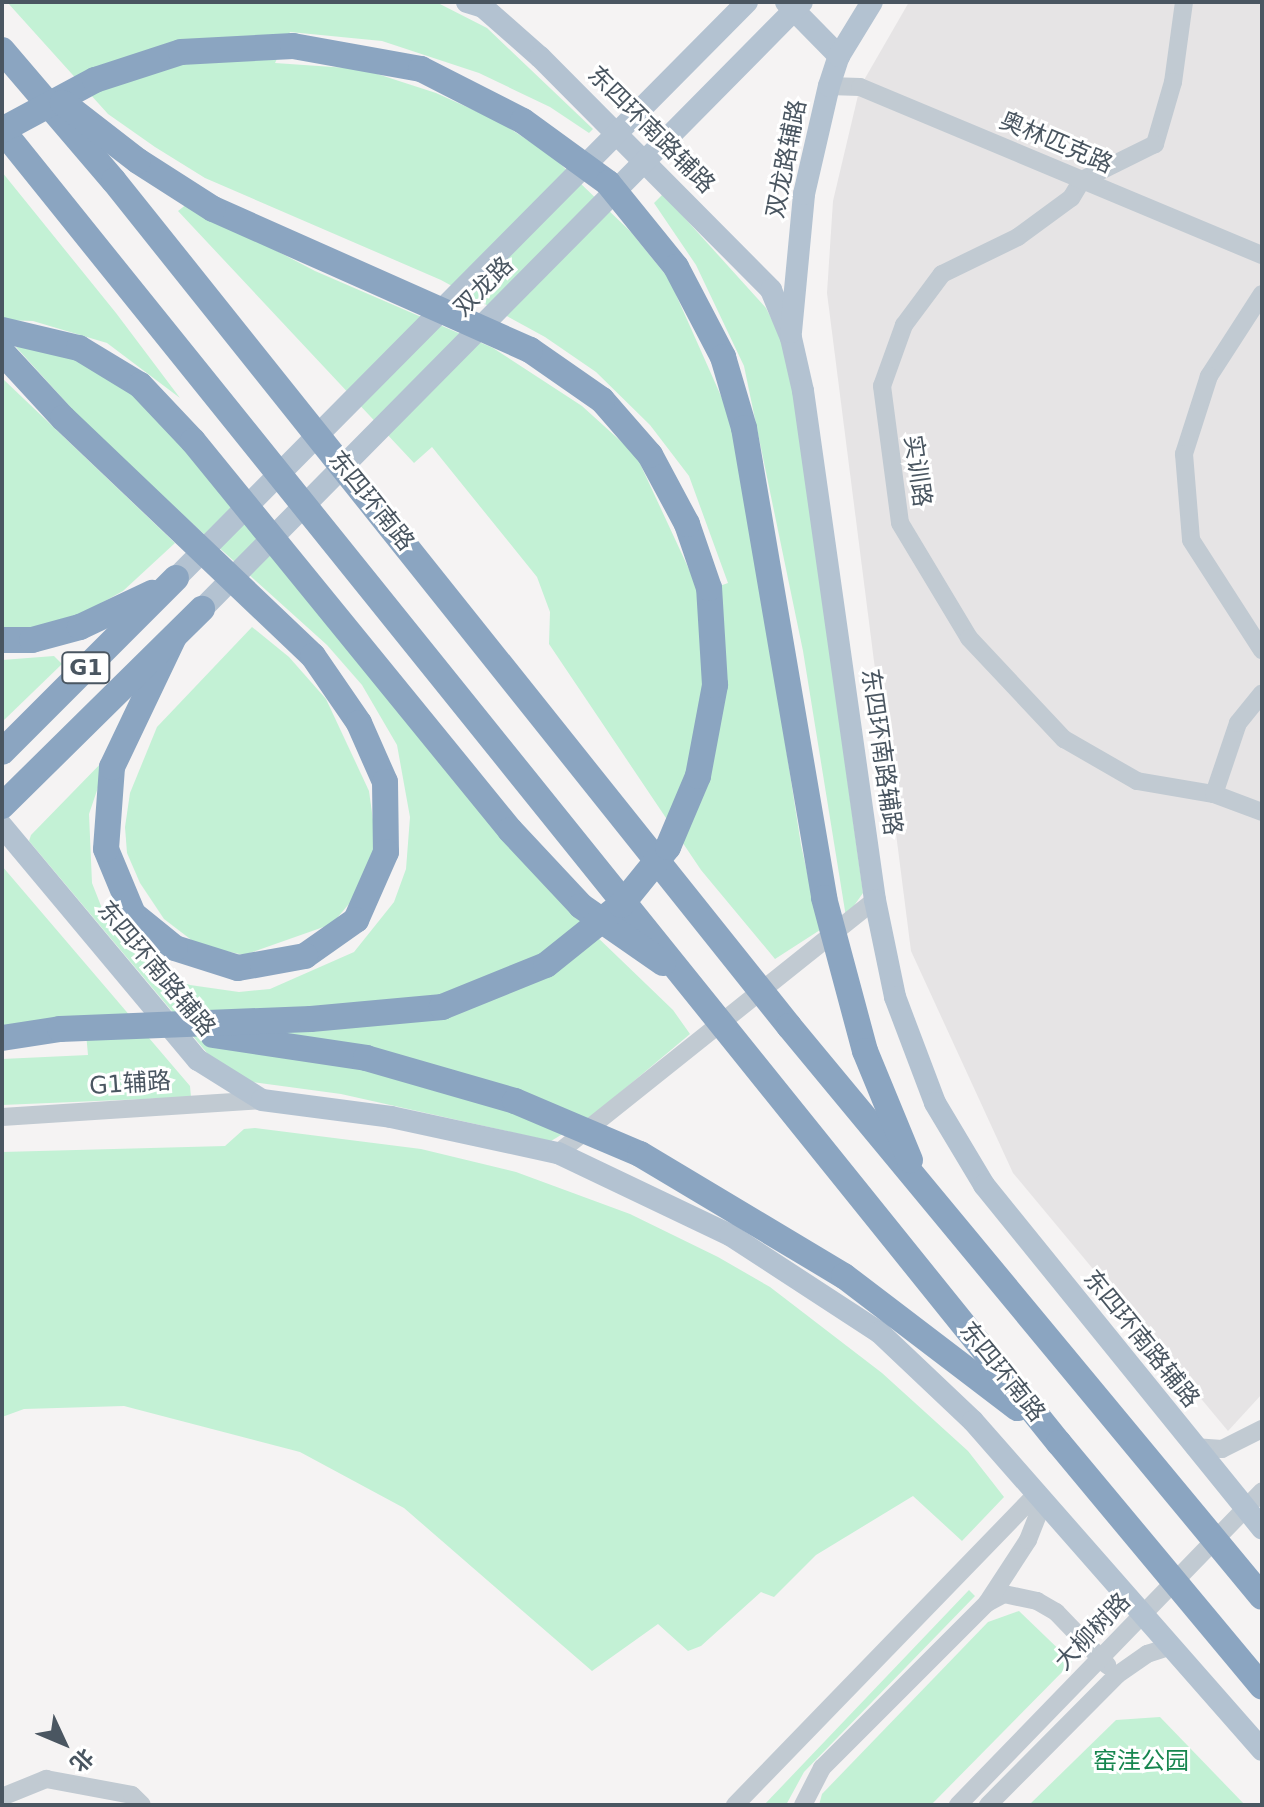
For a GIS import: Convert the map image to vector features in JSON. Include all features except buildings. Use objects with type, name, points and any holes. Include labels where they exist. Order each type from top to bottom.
[{"type":"highway","points":[[696,990],[2,130],[95,80],[181,52],[293,46],[421,69],[523,121],[608,183],[676,267],[723,357],[744,428],[824,898],[850,1001],[918,1182],[1262,1597]]},
{"type":"highway","points":[[2,1038],[60,1029],[442,1007],[546,965],[621,905],[668,847],[698,776],[715,685],[709,588],[687,524],[650,455],[602,400],[530,350],[213,209],[138,161],[9,58]]},
{"type":"highway","name":"东四环南路","points":[[9,58],[114,181],[789,1026],[918,1182]]},
{"type":"highway","points":[[5,338],[79,348],[140,385],[193,441],[510,830],[581,906],[696,990]]},
{"type":"highway","points":[[5,338],[63,418],[313,656],[359,723],[385,782],[386,852],[356,920],[305,956],[238,968],[225,964],[175,948],[133,914],[127,901],[106,849],[112,767],[174,637]]},
{"type":"highway","points":[[2,640],[32,640],[80,627],[173,581]]},
{"type":"highway","name":"G1","points":[[2,752],[173,581]]},
{"type":"highway","name":"G1","points":[[6,803],[202,609]]},
{"type":"highway","name":"东四环南路","points":[[696,990],[1059,1443],[1262,1687]]},
{"type":"highway","points":[[150,1026],[366,1058],[515,1101],[640,1154],[844,1276],[947,1351],[1059,1443]]},
{"type":"main road","name":"东四环南路辅路","points":[[467,2],[483,7],[540,57],[719,234],[771,290],[791,338],[875,900],[895,997],[935,1103],[984,1185],[1262,1528]]},
{"type":"main road","name":"双龙路","points":[[173,581],[747,2]]},
{"type":"main road","points":[[786,2],[839,56]]},
{"type":"main road","name":"双龙路","points":[[202,609],[802,2]]},
{"type":"main road","name":"双龙路辅路","points":[[791,338],[804,194],[829,86],[839,56],[872,2]]},
{"type":"main road","name":"东四环南路辅路","points":[[2,826],[198,1060],[262,1100],[391,1117],[558,1153],[730,1235],[879,1332],[973,1421],[1168,1647],[1262,1750]]},
{"type":"street","points":[[1082,180],[1155,144],[1173,82],[1184,2]]},
{"type":"street","name":"奥林匹克路","points":[[829,86],[860,87],[1262,255]]},
{"type":"street","name":"实训路","points":[[1082,180],[1071,198],[1018,237],[942,274],[904,325],[882,386],[900,523],[969,638],[1064,739],[1137,781],[1214,794],[1262,812]]},
{"type":"street","points":[[1262,294],[1209,376],[1184,454],[1191,540],[1262,650]]},
{"type":"street","points":[[1214,794],[1238,723],[1262,693]]},
{"type":"street","points":[[558,1153],[875,900]]},
{"type":"street","name":"G1辅路","points":[[2,1117],[262,1100]]},
{"type":"street","points":[[1194,1447],[1222,1449],[1262,1429]]},
{"type":"street","name":"大柳树路","points":[[958,1805],[1262,1491]]},
{"type":"street","points":[[803,1805],[822,1768],[987,1603],[1028,1540],[1039,1498]]},
{"type":"street","points":[[735,1805],[1039,1498]]},
{"type":"street","points":[[987,1603],[1004,1594],[1037,1601],[1056,1612],[1117,1675]]},
{"type":"street","name":"大柳树路","points":[[988,1805],[1117,1675],[1147,1654],[1168,1647]]},
{"type":"street","points":[[2,1797],[46,1779],[132,1795],[142,1805]]},
{"type":"shaded area","points":[[909,2],[1262,2],[1262,1394],[1228,1431],[1013,1173],[911,951],[827,293],[833,201],[860,87]]},
{"type":"green space","points":[[7,2],[436,2],[487,28],[593,129],[589,133],[550,107],[479,73],[382,41],[290,32],[275,63],[362,69],[436,93],[500,122],[553,157],[631,232],[669,279],[737,432],[801,845],[820,930],[775,959],[701,870],[549,644],[550,612],[537,577],[432,447],[414,463],[178,211],[187,204],[315,271],[493,348],[582,406],[636,455],[700,593],[728,583],[689,476],[650,425],[596,372],[545,337],[441,280],[205,178],[155,147],[108,114]]},
{"type":"green space","points":[[2,172],[180,398],[107,343],[33,321],[2,320]]},
{"type":"green space","points":[[663,194],[766,308],[789,354],[863,893],[846,917],[803,651],[744,366],[696,265],[654,203]]},
{"type":"green space","points":[[16,347],[67,355],[132,391],[157,415],[565,906],[673,1010],[690,1034],[591,1117],[551,1141],[341,1094],[244,1081],[218,1066],[29,841],[31,835],[109,755],[89,814],[92,883],[103,911],[157,972],[190,985],[239,992],[270,989],[354,952],[394,902],[406,869],[410,817],[397,745],[362,685],[327,645],[102,442]]},
{"type":"green space","points":[[2,378],[175,543],[123,591],[78,616],[24,630],[2,629]]},
{"type":"green space","points":[[252,627],[289,657],[326,699],[369,791],[376,842],[364,886],[332,924],[244,955],[198,945],[164,919],[140,883],[127,853],[125,827],[130,793],[157,727]]},
{"type":"green space","points":[[54,656],[62,664],[2,722],[2,660]]},
{"type":"green space","points":[[2,866],[190,1086],[191,1097],[2,1105],[2,1059],[88,1055],[85,1022],[2,1030]]},
{"type":"green space","points":[[244,1129],[421,1149],[516,1172],[630,1214],[718,1257],[770,1287],[882,1373],[968,1451],[1004,1497],[962,1541],[913,1496],[816,1555],[774,1597],[761,1592],[701,1646],[688,1651],[658,1624],[592,1671],[404,1508],[300,1452],[124,1406],[24,1409],[2,1417],[2,1152],[225,1146]]},
{"type":"green space","points":[[969,1590],[975,1596],[804,1772],[786,1805],[764,1805]]},
{"type":"green space","points":[[1019,1611],[1072,1662],[931,1805],[819,1805],[822,1794],[988,1622]]},
{"type":"green space","name":"窑洼公园","points":[[1160,1717],[1245,1805],[1029,1805],[1116,1720]]}]
